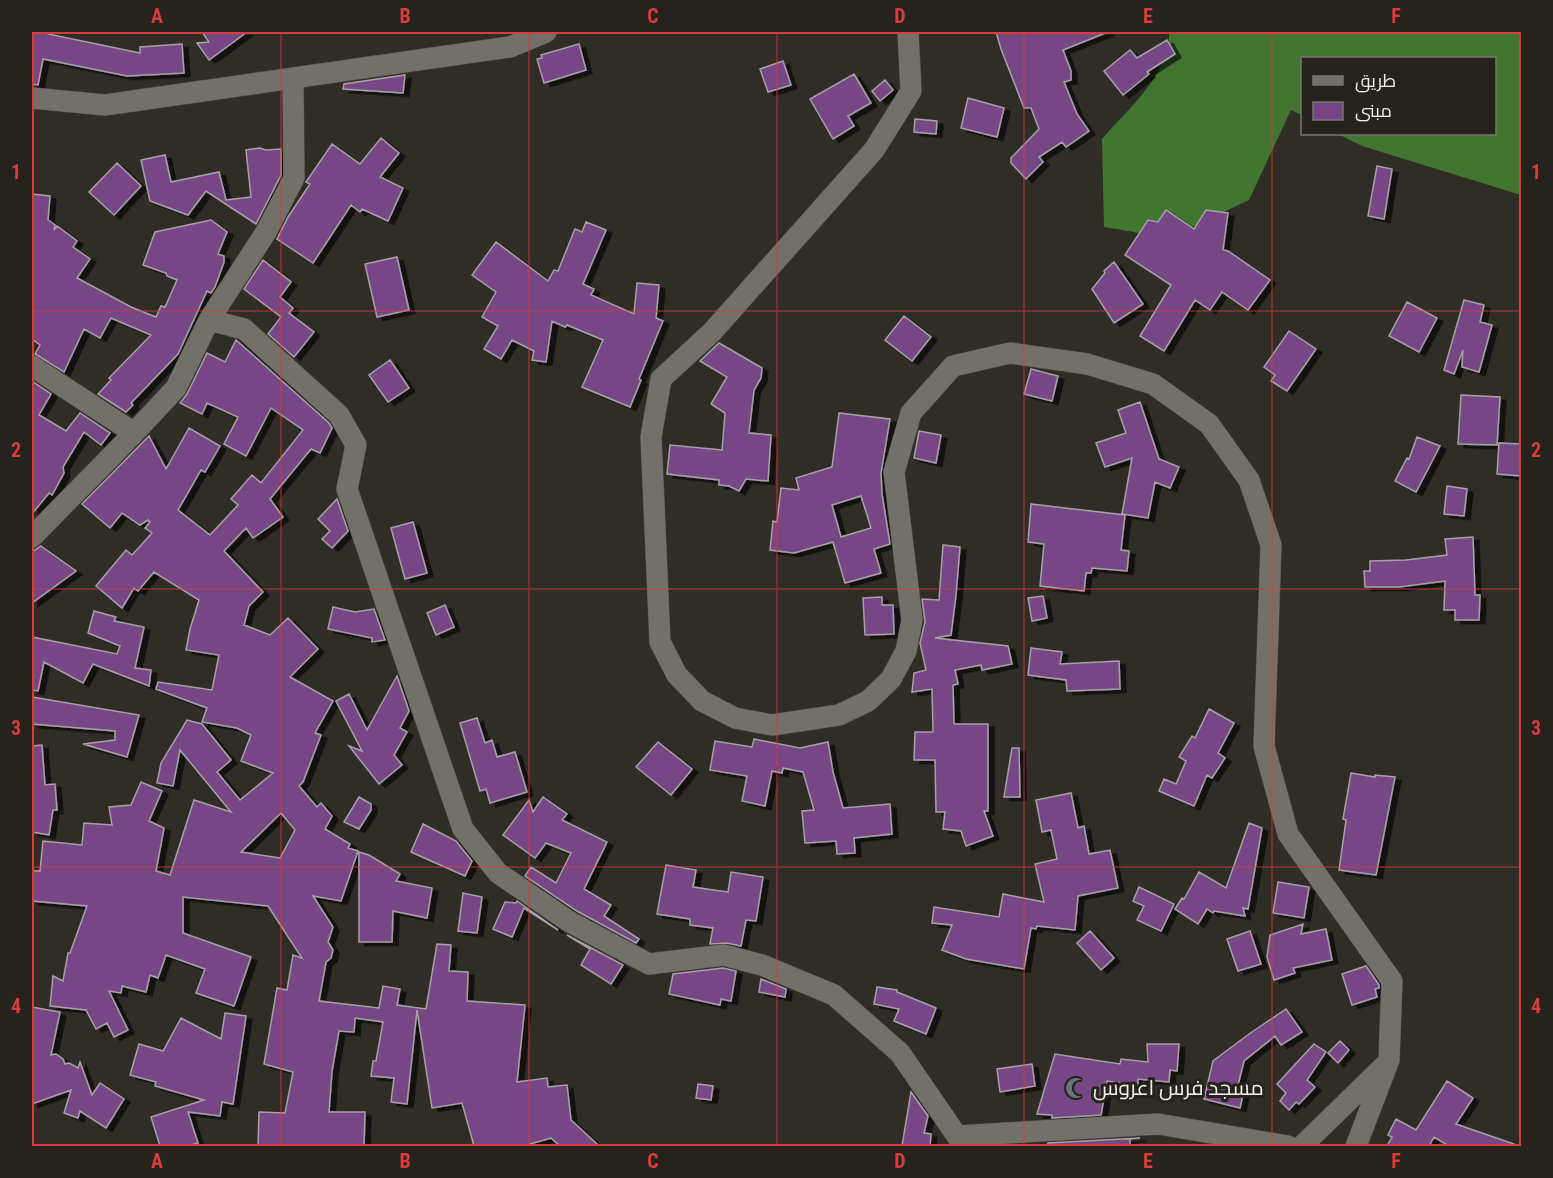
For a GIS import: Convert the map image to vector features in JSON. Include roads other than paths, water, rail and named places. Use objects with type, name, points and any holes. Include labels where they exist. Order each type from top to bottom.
[{"type":"street","points":[[32,98],[105,105],[510,47],[546,32]]},
{"type":"street","points":[[908,32],[911,91],[874,150],[712,332],[661,379],[651,437],[660,642],[676,675],[702,701],[735,718],[772,725],[839,715],[868,701],[891,679],[906,651],[912,620],[894,472],[911,413],[953,366],[1010,353],[1087,364],[1152,384],[1209,424],[1249,480],[1271,545],[1264,746],[1288,834],[1392,981],[1389,1060],[1356,1146]]},
{"type":"street","points":[[32,537],[176,388],[209,320],[266,232],[294,178],[293,78]]},
{"type":"street","points":[[209,320],[244,329],[339,415],[356,445],[347,489],[463,829],[498,873],[570,922],[649,964],[723,955],[762,965],[834,995],[900,1053],[960,1141],[1158,1124],[1288,1146]]},
{"type":"street","points":[[32,366],[134,433]]},
{"type":"street","points":[[1302,1146],[1389,1060]]},
{"type":"place","name":"مسجد فرس اعروس","points":[[1076,1088]]}]
